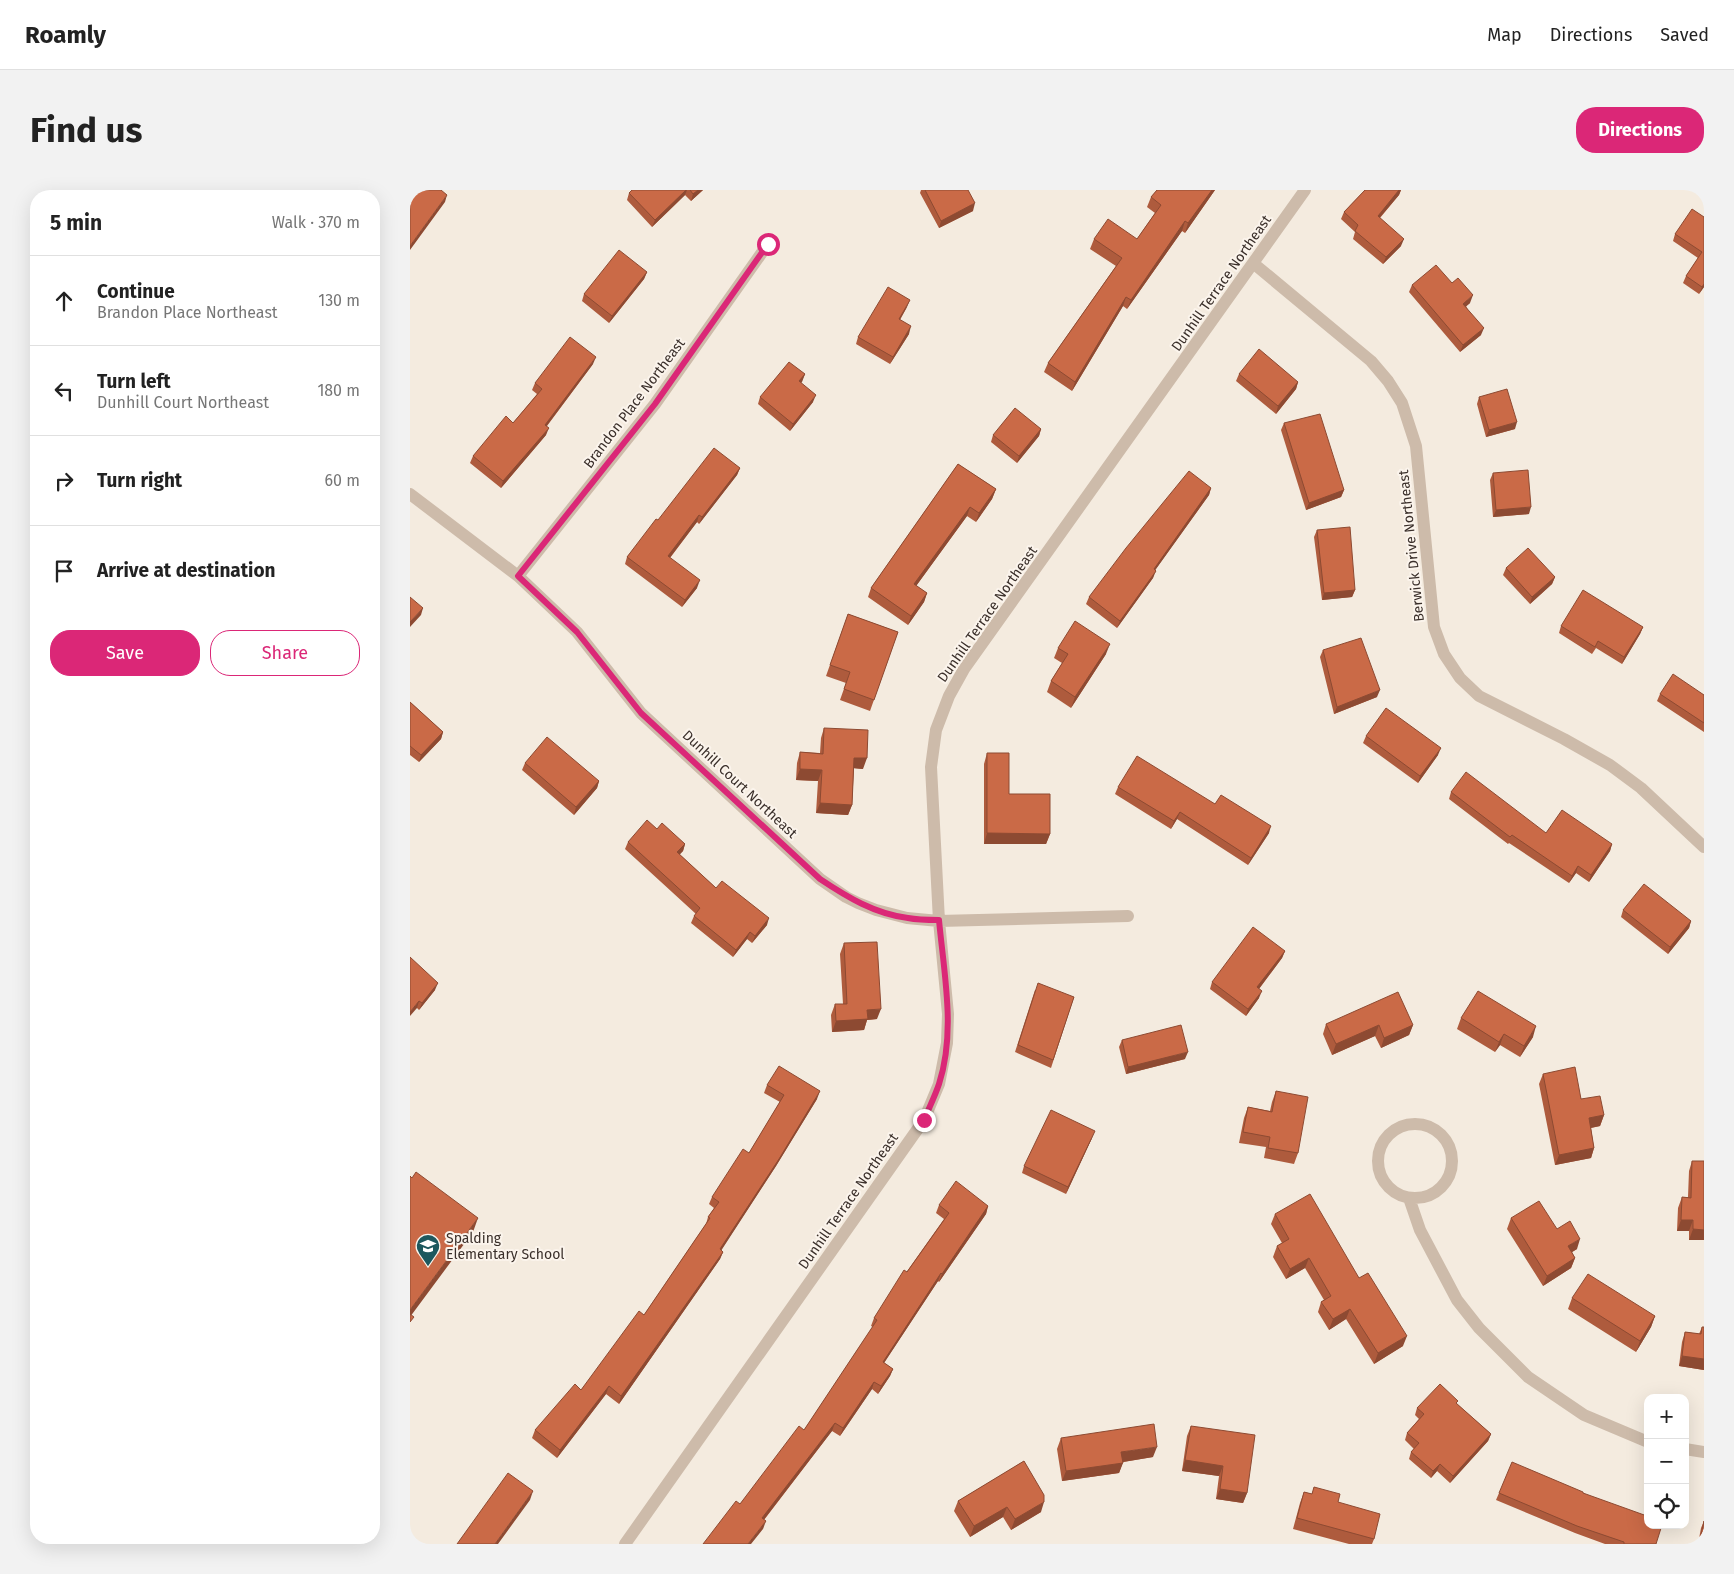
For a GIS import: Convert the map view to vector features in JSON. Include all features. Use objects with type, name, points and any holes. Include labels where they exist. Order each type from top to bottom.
[{"type":"street","name":"Dunhill Terrace Northeast","points":[[625,1544],[924,1120],[939,1084],[947,1043],[948,1014],[939,920],[930,767],[936,730],[949,696],[970,661],[1305,190]]},
{"type":"street","name":"Brandon Place Northeast","points":[[518,576],[655,404],[768,244]]},
{"type":"street","name":"Berwick Drive Northeast","points":[[1253,263],[1371,361],[1388,381],[1402,403],[1416,446],[1434,627],[1444,654],[1460,678],[1479,696],[1564,739],[1610,765],[1641,788],[1704,847]]},
{"type":"street","name":"Dunhill Court Northeast","points":[[410,494],[518,576],[577,632],[641,713],[820,879],[846,897],[876,910],[907,918],[939,920],[1128,916]]},
{"type":"street","points":[[1425,1125],[1436,1131],[1445,1140],[1451,1151],[1452,1163],[1449,1176],[1443,1186],[1433,1194],[1421,1198],[1408,1198],[1396,1194],[1386,1185],[1379,1174],[1378,1152],[1390,1133],[1401,1126],[1425,1125]]},
{"type":"street","points":[[1408,1198],[1420,1230],[1457,1300],[1479,1328],[1528,1377],[1584,1415],[1644,1440]]},
{"type":"street","points":[[1689,1450],[1704,1452]]},
{"type":"building","points":[[415,190],[441,190],[447,195],[410,246],[410,197]]},
{"type":"building","points":[[632,190],[686,190],[655,220],[629,193]]},
{"type":"building","points":[[690,190],[698,190],[693,194]]},
{"type":"building","points":[[925,190],[968,190],[975,203],[941,221]]},
{"type":"building","points":[[1157,190],[1212,190],[1188,223],[1185,221],[1131,300],[1126,297],[1075,382],[1048,363],[1122,258],[1094,239],[1108,219],[1137,239],[1161,205],[1151,197]]},
{"type":"building","points":[[1365,190],[1399,190],[1378,216],[1404,239],[1386,257],[1355,231],[1358,225],[1344,212]]},
{"type":"building","points":[[1692,209],[1704,217],[1704,284],[1702,287],[1686,276],[1702,252],[1675,234]]},
{"type":"building","points":[[619,250],[647,272],[612,316],[584,294]]},
{"type":"building","points":[[1436,265],[1452,283],[1458,278],[1473,295],[1463,304],[1484,328],[1463,345],[1412,285]]},
{"type":"building","points":[[888,287],[910,300],[899,319],[911,326],[893,357],[858,337]]},
{"type":"building","points":[[570,337],[596,357],[545,425],[549,428],[503,481],[473,456],[506,416],[513,423],[542,389],[535,383]]},
{"type":"building","points":[[1259,349],[1298,382],[1278,406],[1239,374]]},
{"type":"building","points":[[789,362],[805,374],[799,381],[816,395],[793,424],[760,397]]},
{"type":"building","points":[[1507,389],[1517,422],[1489,430],[1479,397]]},
{"type":"building","points":[[1015,408],[1041,429],[1019,456],[993,435]]},
{"type":"building","points":[[1320,414],[1344,490],[1309,503],[1284,423]]},
{"type":"building","points":[[714,448],[740,468],[702,517],[699,515],[668,556],[700,580],[685,600],[627,557]]},
{"type":"building","points":[[958,464],[996,489],[979,513],[970,507],[914,584],[927,593],[911,616],[871,588]]},
{"type":"building","points":[[1528,470],[1531,507],[1496,510],[1493,473]]},
{"type":"building","points":[[1189,471],[1211,488],[1120,621],[1089,597]]},
{"type":"building","points":[[1350,527],[1355,590],[1324,593],[1317,530]]},
{"type":"building","points":[[1528,548],[1555,577],[1532,597],[1506,568]]},
{"type":"building","points":[[1583,590],[1643,627],[1624,657],[1598,641],[1595,647],[1561,626]]},
{"type":"building","points":[[410,597],[423,608],[410,622]]},
{"type":"building","points":[[848,614],[898,632],[874,700],[844,689],[850,672],[830,665]]},
{"type":"building","points":[[1075,621],[1110,644],[1075,697],[1051,681],[1068,654],[1058,648]]},
{"type":"building","points":[[1361,638],[1380,690],[1337,707],[1323,650]]},
{"type":"building","points":[[1673,674],[1704,695],[1704,723],[1660,694]]},
{"type":"building","points":[[410,702],[443,732],[421,755],[410,746]]},
{"type":"building","points":[[1386,708],[1441,748],[1420,776],[1366,736]]},
{"type":"building","points":[[824,728],[868,730],[867,758],[854,758],[852,805],[820,803],[822,770],[800,769],[800,752],[823,754]]},
{"type":"building","points":[[547,737],[599,781],[576,807],[525,763]]},
{"type":"building","points":[[987,753],[1009,753],[1009,794],[1050,794],[1050,834],[987,833]]},
{"type":"building","points":[[1137,756],[1215,804],[1221,795],[1271,826],[1251,858],[1180,812],[1174,821],[1118,787]]},
{"type":"building","points":[[1466,772],[1546,833],[1562,810],[1612,844],[1591,875],[1578,866],[1572,876],[1512,835],[1510,837],[1451,792]]},
{"type":"building","points":[[647,820],[657,829],[662,823],[685,844],[677,852],[716,888],[722,881],[769,918],[755,936],[750,932],[736,950],[694,916],[700,908],[628,842]]},
{"type":"building","points":[[1644,884],[1691,921],[1670,947],[1623,910]]},
{"type":"building","points":[[1253,927],[1285,951],[1257,987],[1262,991],[1248,1009],[1212,982]]},
{"type":"building","points":[[877,942],[881,1009],[867,1010],[868,1019],[836,1021],[835,1004],[847,1004],[844,943]]},
{"type":"building","points":[[410,957],[438,983],[422,1003],[419,1001],[410,1012]]},
{"type":"building","points":[[1038,983],[1074,997],[1053,1060],[1018,1045]]},
{"type":"building","points":[[1478,991],[1536,1026],[1524,1046],[1504,1034],[1499,1042],[1461,1018]]},
{"type":"building","points":[[1398,992],[1413,1025],[1384,1038],[1379,1025],[1336,1044],[1326,1024]]},
{"type":"building","points":[[1181,1025],[1188,1052],[1128,1067],[1122,1040]]},
{"type":"building","points":[[779,1066],[820,1091],[779,1159],[720,1249],[723,1252],[621,1396],[609,1386],[560,1450],[535,1430],[575,1384],[581,1390],[639,1311],[644,1315],[710,1218],[708,1217],[719,1202],[712,1197],[743,1149],[749,1153],[784,1095],[767,1085]]},
{"type":"building","points":[[1575,1067],[1581,1099],[1600,1096],[1604,1115],[1589,1118],[1594,1148],[1559,1155],[1543,1074]]},
{"type":"building","points":[[1276,1091],[1308,1097],[1298,1153],[1268,1148],[1270,1137],[1243,1132],[1248,1107],[1272,1112]]},
{"type":"building","points":[[1051,1110],[1095,1131],[1068,1187],[1024,1166]]},
{"type":"building","points":[[1692,1161],[1704,1161],[1704,1230],[1693,1229],[1693,1220],[1681,1220],[1682,1197],[1691,1198]]},
{"type":"building","name":"Spalding Elementary School","points":[[416,1172],[478,1218],[410,1310],[410,1176],[412,1178]]},
{"type":"building","points":[[956,1181],[988,1206],[941,1273],[883,1362],[893,1369],[881,1386],[874,1382],[843,1428],[835,1423],[762,1518],[766,1521],[748,1544],[703,1544],[736,1501],[740,1504],[799,1426],[804,1430],[877,1320],[874,1318],[904,1270],[907,1272],[949,1213],[939,1205]]},
{"type":"building","points":[[1310,1194],[1359,1278],[1368,1273],[1407,1336],[1378,1353],[1350,1309],[1333,1319],[1321,1302],[1331,1296],[1309,1258],[1290,1269],[1277,1246],[1289,1239],[1275,1214]]},
{"type":"building","points":[[1539,1201],[1557,1229],[1570,1221],[1580,1239],[1568,1246],[1575,1258],[1547,1276],[1511,1218]]},
{"type":"building","points":[[1588,1274],[1655,1316],[1640,1341],[1572,1298]]},
{"type":"building","points":[[410,1314],[414,1317],[410,1322]]},
{"type":"building","points":[[1702,1327],[1704,1327],[1704,1359],[1682,1356],[1685,1332],[1701,1334]]},
{"type":"building","points":[[1440,1384],[1458,1401],[1456,1403],[1491,1434],[1453,1476],[1440,1464],[1433,1471],[1411,1452],[1419,1443],[1407,1433],[1424,1414],[1417,1408]]},
{"type":"building","points":[[1154,1424],[1157,1447],[1121,1452],[1123,1463],[1066,1471],[1061,1438]]},
{"type":"building","points":[[1191,1426],[1255,1435],[1247,1493],[1220,1489],[1223,1466],[1185,1460]]},
{"type":"building","points":[[1024,1461],[1044,1495],[1044,1502],[1015,1519],[1007,1507],[974,1526],[958,1501]]},
{"type":"building","points":[[1512,1462],[1583,1493],[1644,1515],[1644,1529],[1661,1529],[1656,1544],[1624,1544],[1624,1542],[1577,1526],[1499,1493]]},
{"type":"building","points":[[508,1473],[533,1491],[495,1544],[457,1544]]},
{"type":"building","points":[[1314,1487],[1340,1494],[1338,1502],[1380,1514],[1374,1539],[1297,1518],[1304,1492],[1312,1494]]},
{"type":"building","points":[[1704,1521],[1704,1544],[1699,1544]]},
{"type":"place","name":"Spalding Elementary School","points":[[428,1267]]},
{"type":"route","points":[[768,244],[655,404],[518,576],[577,632],[641,713],[820,879],[846,897],[876,910],[907,918],[939,920],[948,1014],[947,1043],[939,1084],[924,1120]]}]
